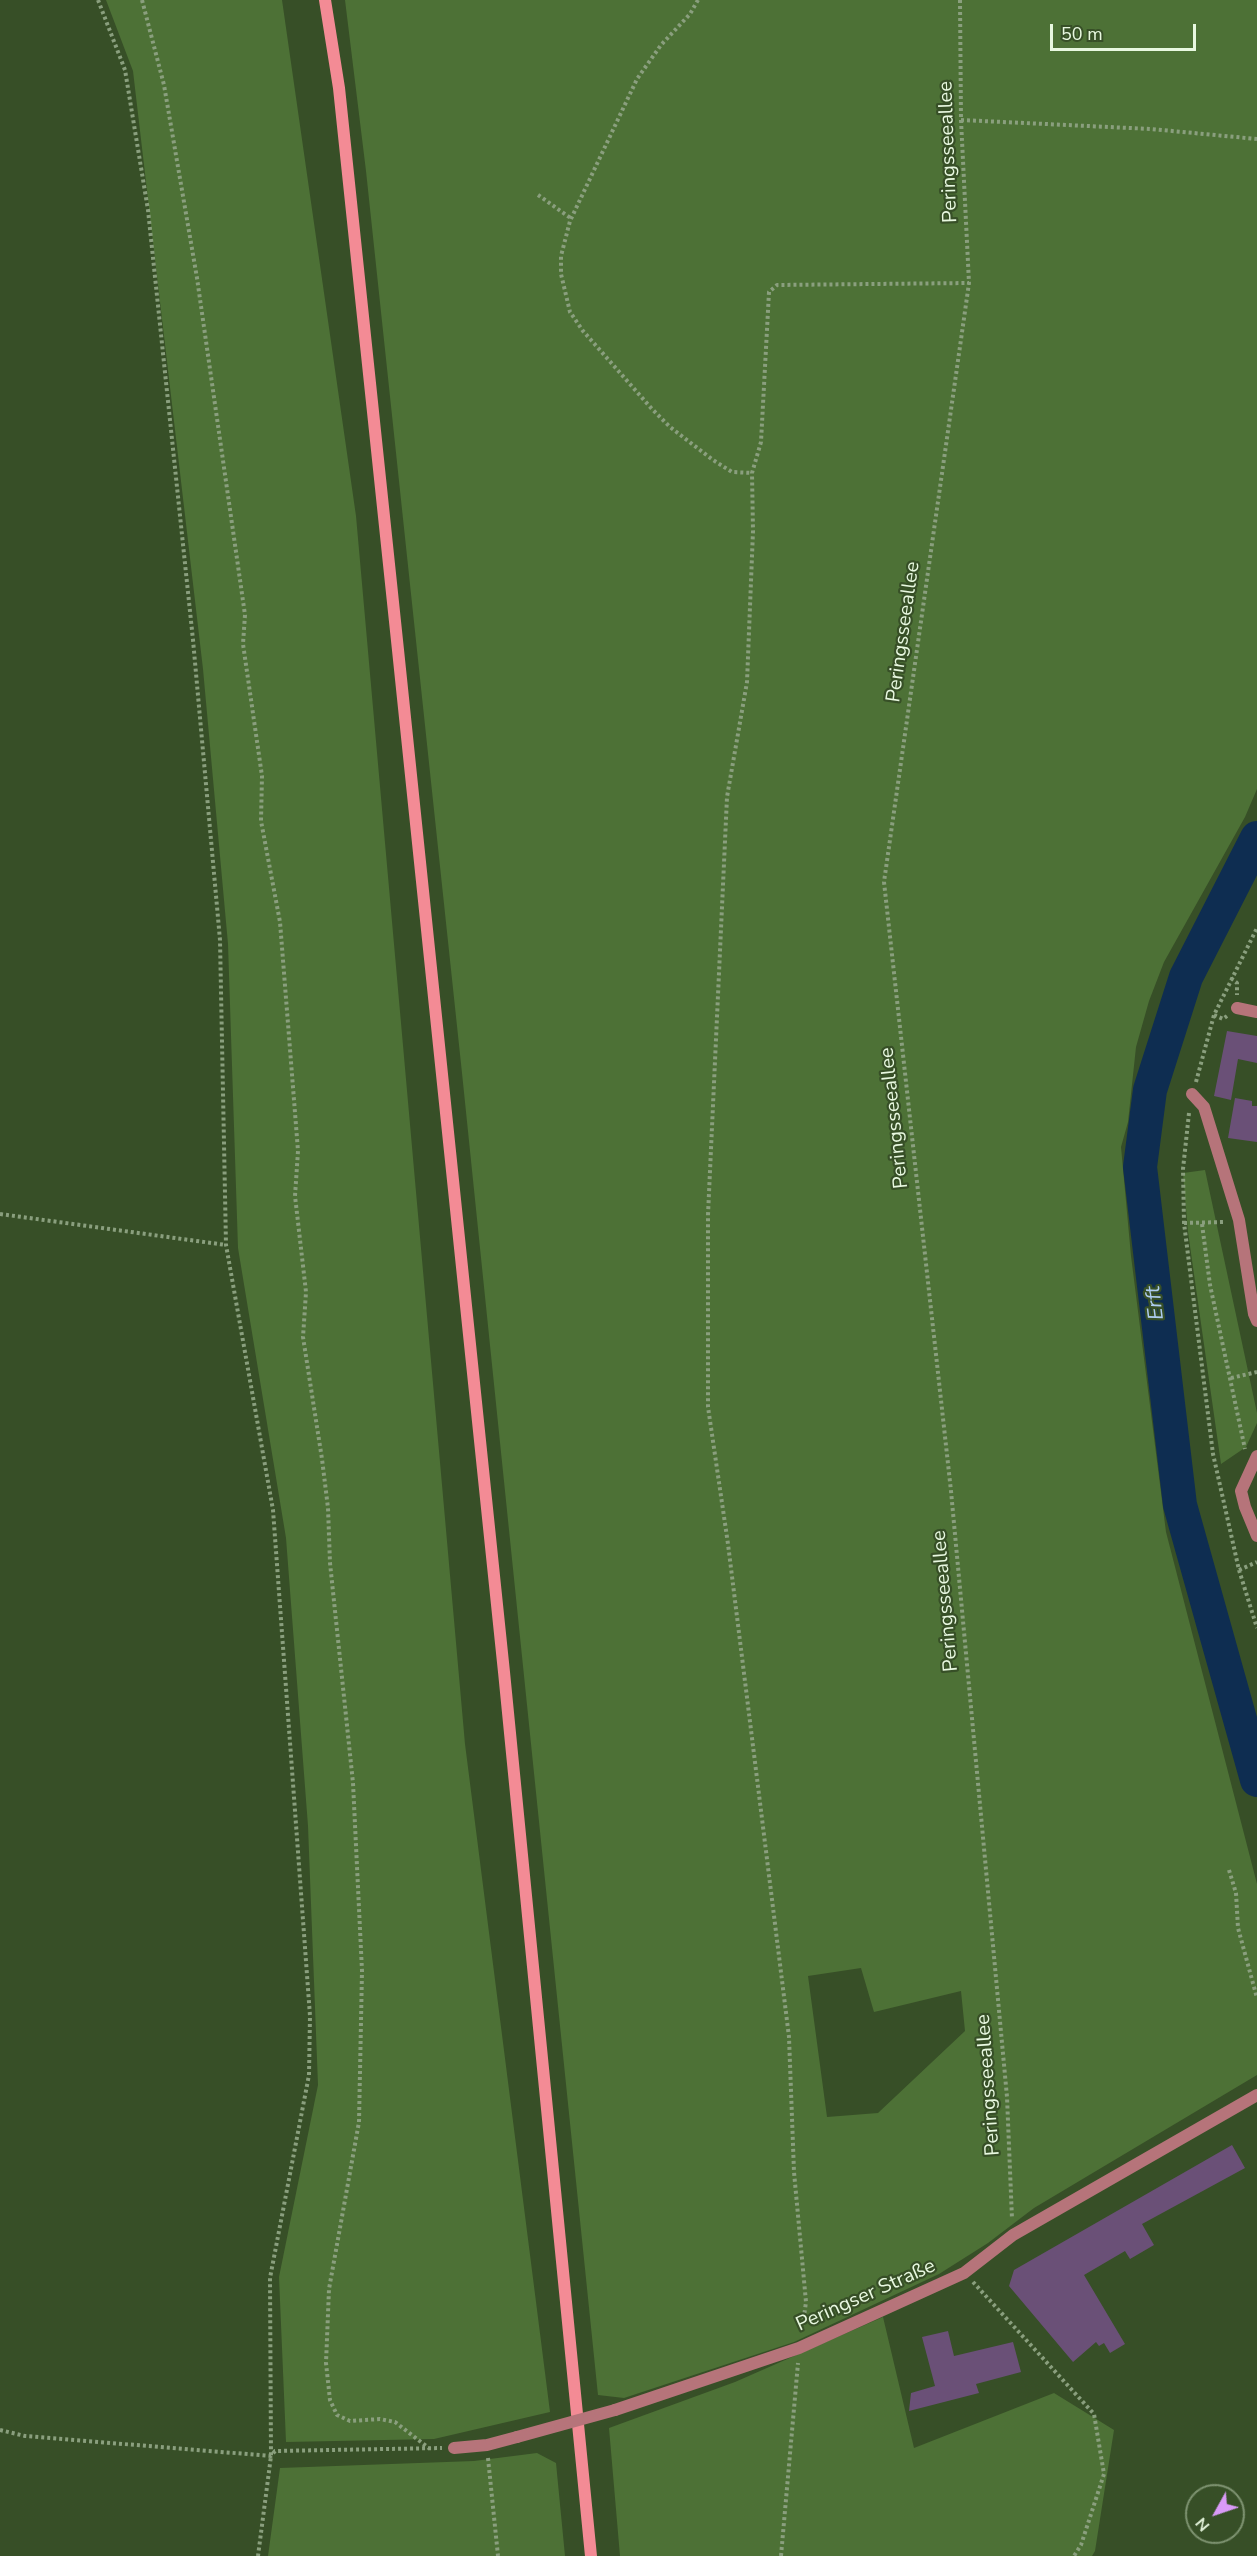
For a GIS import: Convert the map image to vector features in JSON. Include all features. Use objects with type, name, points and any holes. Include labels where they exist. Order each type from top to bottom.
[{"type":"main road","points":[[325,0],[339,88],[395,615],[591,2556]]},
{"type":"street","points":[[1237,1008],[1257,1012]]},
{"type":"street","points":[[1192,1094],[1204,1107],[1239,1220],[1257,1321]]},
{"type":"street","points":[[1257,1456],[1241,1491],[1257,1536]]},
{"type":"street","name":"Peringser Straße","points":[[454,2448],[487,2445],[615,2410],[799,2348],[964,2273],[1013,2235],[1257,2095]]},
{"type":"path","points":[[98,0],[124,70],[148,210],[193,640],[220,940],[226,1245],[273,1510],[310,2016],[309,2075],[270,2278],[271,2456],[258,2556]]},
{"type":"path","points":[[142,0],[164,85],[197,278],[245,615],[243,644],[262,776],[261,821],[280,922],[298,1151],[295,1196],[306,1292],[303,1337],[325,1479],[330,1563],[353,1783],[362,1971],[360,2111],[329,2289],[326,2363],[330,2400],[337,2415],[343,2419],[350,2421],[380,2419],[395,2422],[430,2449]]},
{"type":"path","points":[[698,0],[690,14],[661,45],[637,79],[572,219],[565,237],[561,274],[570,312],[622,377],[670,427],[695,448],[732,472],[752,473]]},
{"type":"path","name":"Peringsseeallee","points":[[960,0],[961,120],[969,283],[884,882],[951,1491],[1008,2097],[1013,2235]]},
{"type":"path","points":[[961,120],[1151,129],[1257,139]]},
{"type":"path","points":[[538,195],[572,219]]},
{"type":"path","points":[[781,2556],[799,2348],[806,2302],[794,2172],[789,2037],[728,1544],[708,1407],[708,1215],[726,808],[734,743],[742,719],[747,682],[753,531],[752,473],[761,442],[769,292],[777,285],[969,283]]},
{"type":"path","points":[[1192,1094],[1186,1128],[1183,1169],[1184,1223],[1213,1454],[1239,1570],[1257,1628]]},
{"type":"path","points":[[0,1214],[226,1245]]},
{"type":"path","points":[[1184,1223],[1202,1224],[1239,1220]]},
{"type":"path","points":[[1202,1224],[1210,1285],[1232,1378],[1249,1471]]},
{"type":"path","points":[[1232,1378],[1257,1372]]},
{"type":"path","points":[[1239,1570],[1257,1562]]},
{"type":"path","points":[[1229,1870],[1236,1893],[1238,1928],[1257,1998]]},
{"type":"path","points":[[964,2273],[1094,2414],[1104,2474],[1081,2545],[1074,2556]]},
{"type":"path","points":[[0,2430],[25,2436],[271,2456]]},
{"type":"path","points":[[487,2445],[498,2556]]},
{"type":"path","points":[[271,2456],[275,2451],[454,2448]]},
{"type":"green space","points":[[106,0],[282,0],[356,516],[465,1744],[550,2412],[434,2439],[286,2442],[279,2277],[318,2085],[308,1826],[286,1538],[238,1248],[228,944],[203,669],[133,71]]},
{"type":"green space","points":[[345,0],[1257,0],[1257,789],[1245,817],[1164,962],[1149,1001],[1136,1047],[1128,1122],[1121,1147],[1131,1256],[1166,1532],[1257,1884],[1257,2075],[1034,2208],[988,2243],[939,2274],[794,2342],[624,2398],[598,2395],[462,1073],[366,171]],"holes":[[[861,1968],[874,2012],[961,1991],[965,2031],[878,2113],[827,2117],[808,1976]]]},
{"type":"green space","points":[[1205,1170],[1257,1413],[1257,1423],[1246,1447],[1221,1464],[1188,1232],[1183,1173]]},
{"type":"green space","points":[[883,2317],[914,2448],[1054,2393],[1114,2430],[1095,2551],[1092,2556],[620,2556],[609,2428],[735,2382]]},
{"type":"green space","points":[[537,2453],[556,2463],[565,2556],[268,2556],[280,2468],[474,2461]]},
{"type":"building","points":[[1227,1031],[1257,1036],[1257,1063],[1238,1059],[1231,1100],[1214,1096]]},
{"type":"building","points":[[1235,1098],[1252,1101],[1252,1106],[1257,1106],[1257,1142],[1228,1138]]},
{"type":"building","points":[[1232,2145],[1245,2168],[1142,2224],[1154,2245],[1130,2259],[1125,2251],[1084,2275],[1125,2344],[1110,2353],[1104,2343],[1099,2346],[1096,2342],[1073,2362],[1009,2286],[1014,2270]]},
{"type":"building","points":[[948,2331],[954,2356],[1013,2342],[1021,2372],[976,2384],[979,2393],[909,2411],[911,2393],[935,2386],[922,2337]]},
{"type":"waterway","name":"Erft","points":[[1257,838],[1186,977],[1150,1090],[1140,1167],[1180,1505],[1257,1780]]}]
